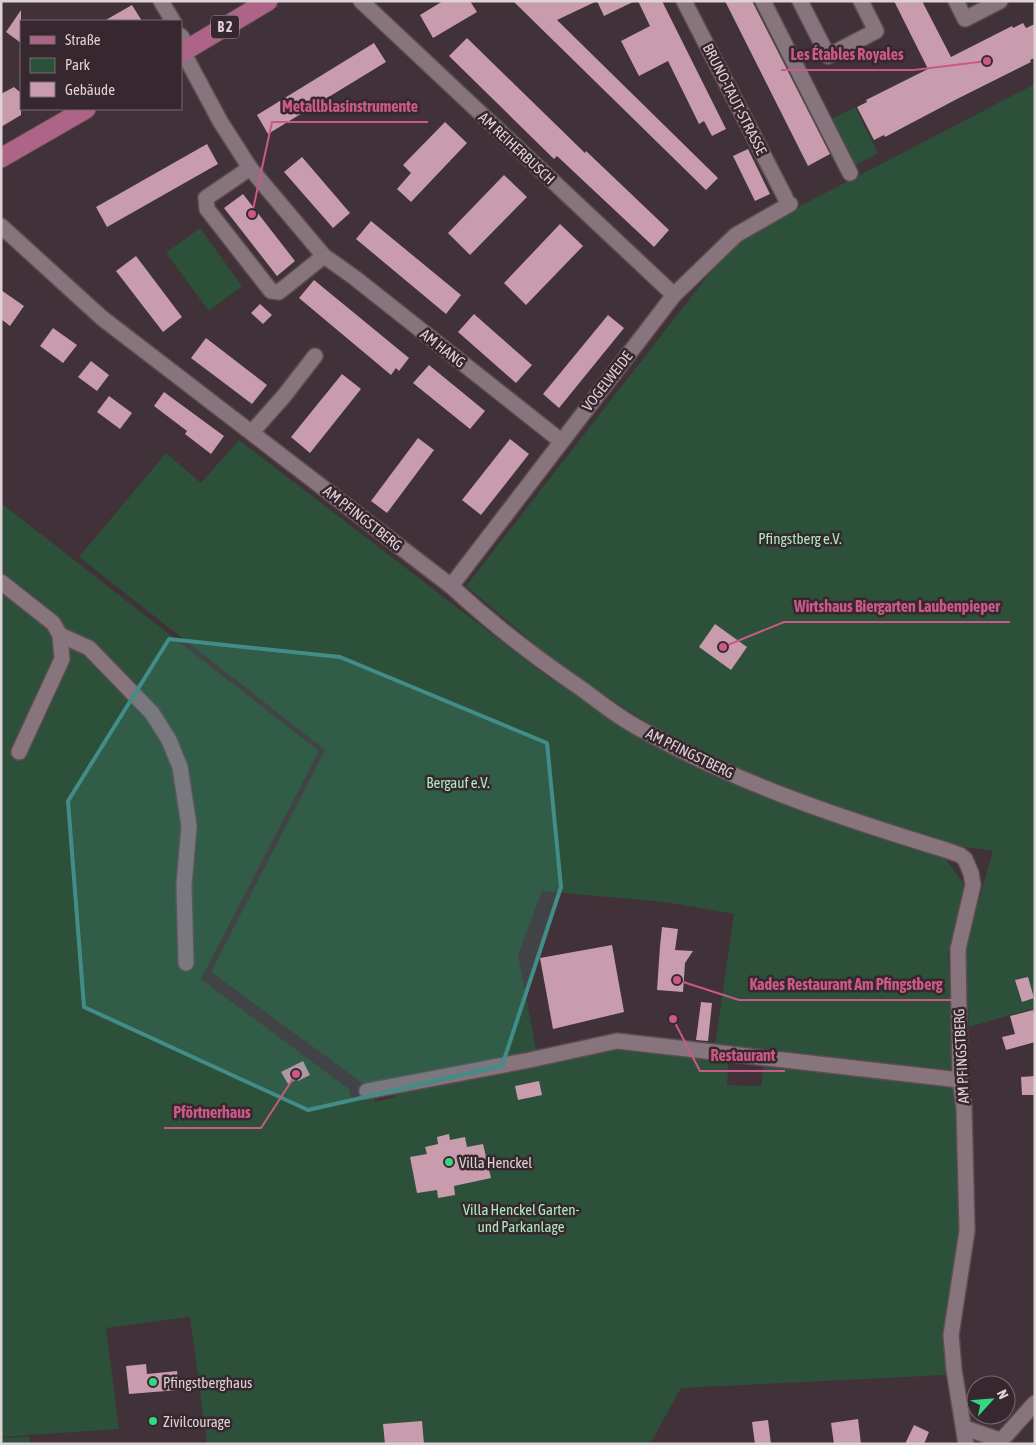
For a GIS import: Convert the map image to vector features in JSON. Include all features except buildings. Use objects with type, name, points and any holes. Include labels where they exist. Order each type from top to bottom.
[{"type":"main road","name":"B 2","points":[[183,47],[268,1]]},
{"type":"main road","points":[[1,158],[84,110]]},
{"type":"street","points":[[161,1],[172,20]]},
{"type":"street","name":"AM REIHERBUSCH","points":[[361,1],[674,295]]},
{"type":"street","name":"BRUNO-TAUT-STRASSE","points":[[684,1],[788,201]]},
{"type":"street","points":[[763,1],[850,173]]},
{"type":"street","points":[[800,1],[828,56],[876,31],[861,1]]},
{"type":"street","points":[[956,1],[965,19],[1000,1]]},
{"type":"street","name":"AM HANG","points":[[183,47],[220,121],[250,168],[324,256],[355,278],[561,441]]},
{"type":"street","points":[[250,168],[206,198],[207,209],[271,291],[279,292],[324,256]]},
{"type":"street","name":"VOGELWEIDE","points":[[452,586],[674,295],[736,235],[788,201]]},
{"type":"street","name":"AM PFINGSTBERG","points":[[1,226],[102,318],[452,586],[476,608],[556,672],[624,719],[713,766],[763,788],[844,818],[946,850],[960,855],[965,860],[971,873],[973,885],[958,949],[960,1080],[964,1108],[967,1231],[951,1335],[954,1370],[965,1428],[966,1444]]},
{"type":"street","points":[[252,432],[284,396],[314,356]]},
{"type":"street","points":[[1,582],[53,623],[60,635],[62,660],[19,752]]},
{"type":"street","points":[[60,635],[89,648],[152,713],[169,740],[180,767],[189,826],[184,885],[186,963]]},
{"type":"street","points":[[367,1091],[530,1060],[617,1041],[960,1080]]},
{"type":"street","points":[[965,1428],[999,1442],[1035,1403]]},
{"type":"highlighted area","points":[[169,639],[340,657],[547,743],[561,887],[502,1066],[308,1110],[84,1007],[68,801]]},
{"type":"green space","name":"Pfingstberg e.V.","points":[[1035,84],[1035,1008],[969,1027],[965,948],[993,851],[959,846],[851,813],[767,782],[652,726],[561,666],[466,586],[723,256],[752,231]]},
{"type":"green space","points":[[855,107],[878,153],[854,166],[830,120]]},
{"type":"green space","points":[[200,228],[242,286],[209,311],[166,253]]},
{"type":"green space","name":"Bergauf e.V.","points":[[239,440],[544,674],[643,738],[944,857],[967,888],[948,954],[955,1076],[715,1045],[734,914],[665,902],[542,891],[518,955],[537,1054],[369,1088],[211,972],[325,750],[79,557],[166,453],[201,483]]},
{"type":"green space","name":"Villa Henckel Garten- und Parkanlage","points":[[1,503],[319,751],[201,979],[350,1090],[351,1098],[373,1093],[375,1102],[395,1097],[394,1090],[622,1046],[729,1060],[727,1085],[761,1086],[764,1063],[957,1084],[963,1232],[948,1333],[946,1375],[681,1388],[650,1444],[207,1444],[190,1317],[106,1328],[119,1429],[1,1437]]},
{"type":"green space","points":[[29,1437],[30,1444],[1,1444],[1,1438]]},
{"type":"place","name":"Les Étables Royales","points":[[987,61]]},
{"type":"place","name":"Metallblasinstrumente","points":[[252,214]]},
{"type":"place","name":"Wirtshaus Biergarten Laubenpieper","points":[[723,647]]},
{"type":"place","name":"Kades Restaurant Am Pfingstberg","points":[[677,980]]},
{"type":"place","name":"Restaurant","points":[[673,1019]]},
{"type":"place","name":"Pförtnerhaus","points":[[296,1074]]},
{"type":"place","name":"Villa Henckel","points":[[449,1162]]},
{"type":"place","name":"Pfingstberghaus","points":[[153,1382]]},
{"type":"place","name":"Zivilcourage","points":[[153,1421]]}]
